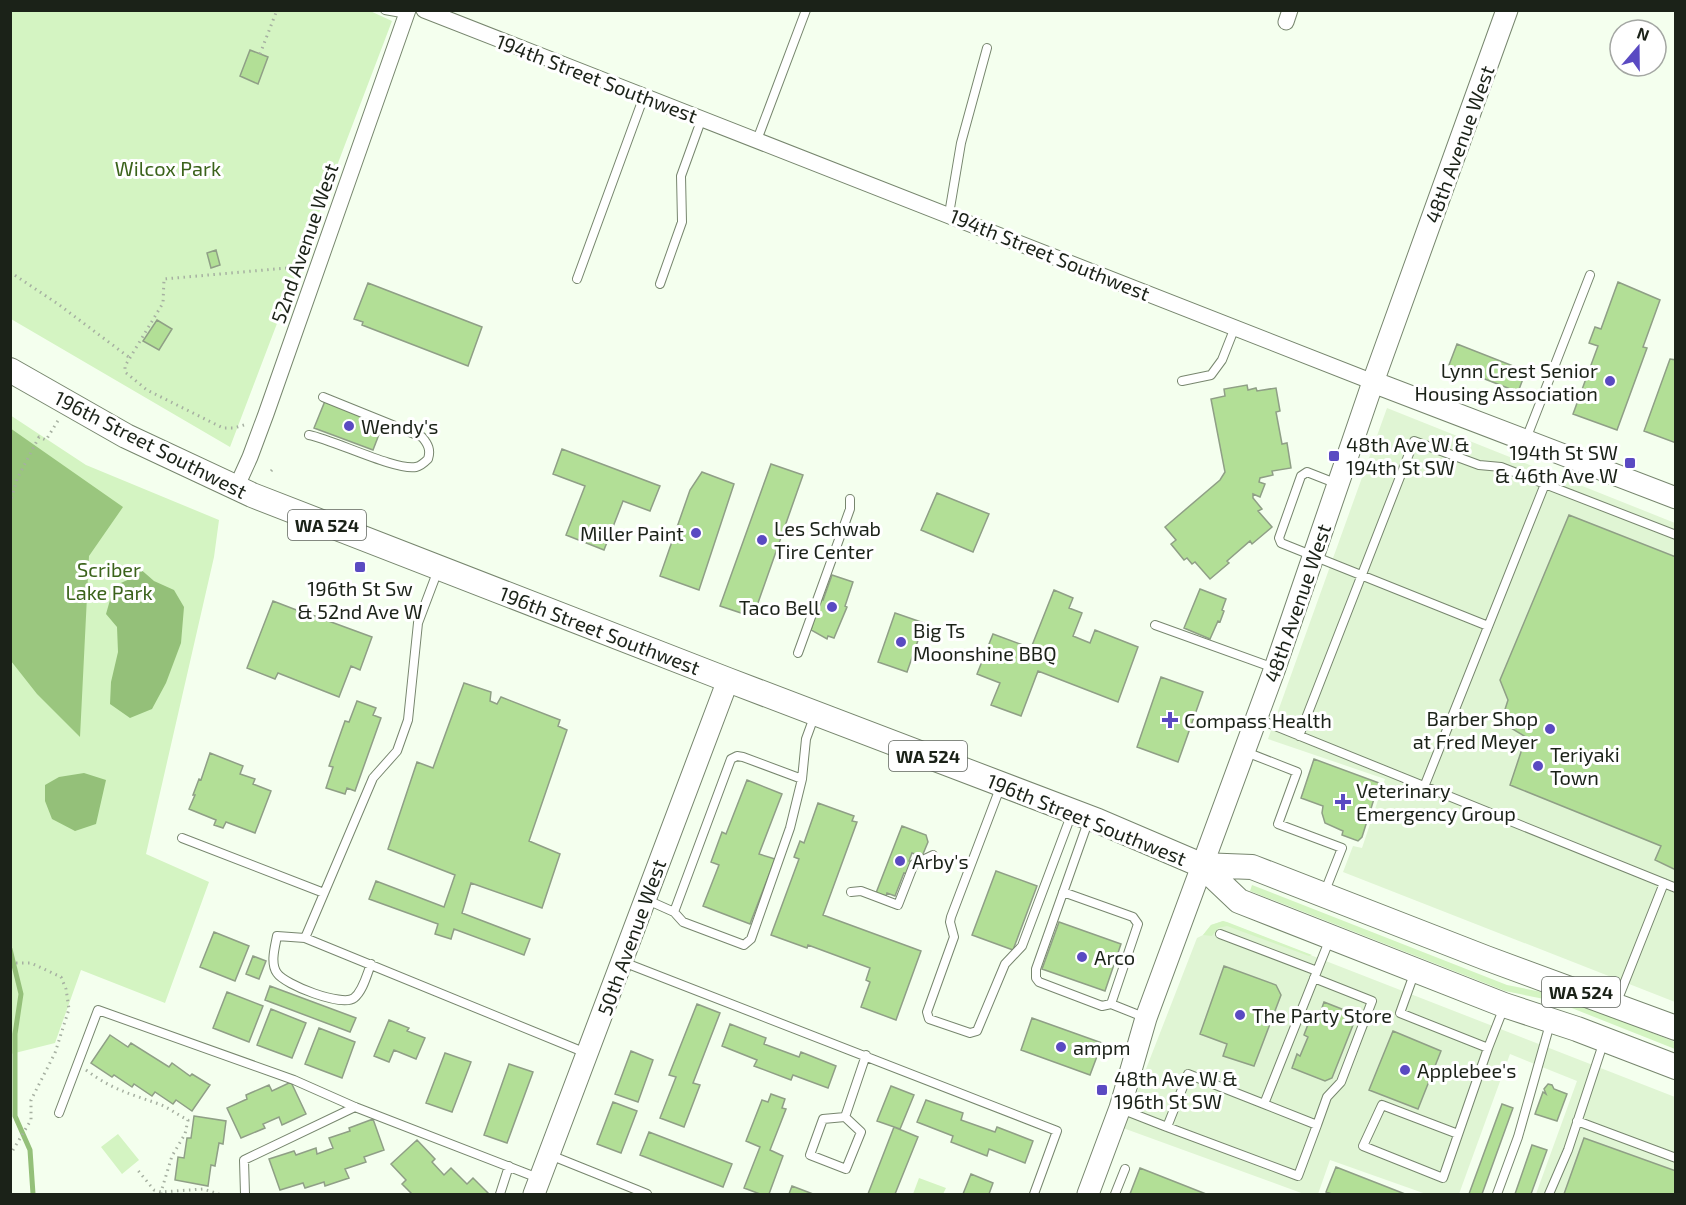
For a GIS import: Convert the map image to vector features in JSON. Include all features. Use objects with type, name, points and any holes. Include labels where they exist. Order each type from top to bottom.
[{"type":"main road","name":"196th Street Southwest","points":[[10,370],[126,436],[236,488],[728,680],[1081,814],[1201,865],[1239,901],[1504,1005],[1604,1039],[1676,1067]]},
{"type":"main road","name":"196th Street Southwest","points":[[1201,865],[1252,867],[1486,958],[1676,1028]]},
{"type":"street","name":"194th Street Southwest","points":[[424,10],[1373,382],[1676,498]]},
{"type":"street","name":"48th Avenue West","points":[[1088,1194],[1120,1108],[1146,1018],[1275,668],[1373,382],[1507,10]]},
{"type":"street","name":"52nd Avenue West","points":[[236,488],[262,425],[408,12]]},
{"type":"street","name":"50th Avenue West","points":[[537,1187],[728,680]]},
{"type":"lane","points":[[385,10],[408,12]]},
{"type":"lane","points":[[757,140],[806,10]]},
{"type":"lane","points":[[949,214],[961,143],[987,48]]},
{"type":"lane","points":[[577,279],[644,96]]},
{"type":"lane","points":[[660,284],[682,222],[681,176],[702,118]]},
{"type":"lane","points":[[1525,440],[1590,275]]},
{"type":"lane","points":[[1182,381],[1211,375],[1222,360],[1235,327]]},
{"type":"lane","points":[[309,435],[324,438],[397,465],[415,467],[428,459],[429,449],[422,436],[323,397]]},
{"type":"lane","points":[[1299,736],[1413,441],[1479,465],[1501,466],[1676,535]]},
{"type":"lane","points":[[1338,484],[1307,472],[1301,476],[1279,538],[1281,543],[1488,626]]},
{"type":"lane","points":[[1425,787],[1545,484]]},
{"type":"lane","points":[[798,653],[850,509],[850,499]]},
{"type":"lane","points":[[305,938],[373,778],[397,751],[408,720],[418,623],[438,568]]},
{"type":"lane","points":[[1155,625],[1275,668]]},
{"type":"lane","points":[[645,899],[674,912],[683,922],[744,945],[751,939],[790,828],[802,780],[806,739],[816,713]]},
{"type":"lane","points":[[1256,719],[1676,888]]},
{"type":"lane","points":[[1244,752],[1297,772],[1278,824],[1342,848],[1324,894]]},
{"type":"lane","points":[[674,912],[731,759],[737,756],[743,757],[802,780]]},
{"type":"lane","points":[[1002,784],[951,917],[954,937],[927,1012],[929,1019],[970,1033],[977,1031],[1005,964],[1022,946],[1081,814]]},
{"type":"lane","points":[[1081,814],[1063,892],[1036,969],[1036,978],[1039,982],[1102,1006],[1111,1005],[1146,1018]]},
{"type":"lane","points":[[182,838],[324,893]]},
{"type":"lane","points":[[851,892],[861,891],[898,905],[914,864],[933,855]]},
{"type":"lane","points":[[1616,1004],[1664,883]]},
{"type":"lane","points":[[1063,892],[1133,917],[1138,924],[1111,1005]]},
{"type":"lane","points":[[1120,1108],[1298,1176],[1327,1097],[1341,1082],[1372,1001],[1220,934]]},
{"type":"lane","points":[[371,964],[361,990],[354,998],[346,1001],[333,999],[298,987],[281,978],[275,971],[277,936],[305,938],[371,964],[587,1054]]},
{"type":"lane","points":[[1264,1104],[1330,937]]},
{"type":"lane","points":[[622,961],[1058,1131],[1034,1194]]},
{"type":"lane","points":[[1416,970],[1400,1013],[1488,1048]]},
{"type":"lane","points":[[1458,1134],[1382,1106],[1363,1146],[1443,1178],[1504,1005]]},
{"type":"lane","points":[[59,1113],[98,1010],[294,1080],[355,1107],[509,1166],[537,1187]]},
{"type":"lane","points":[[1497,1194],[1518,1137],[1551,1020]]},
{"type":"lane","points":[[1549,1194],[1568,1150],[1604,1039]]},
{"type":"lane","points":[[845,1117],[866,1055]]},
{"type":"lane","points":[[1167,1127],[1188,1074],[1317,1125]]},
{"type":"lane","points":[[245,1194],[244,1160],[355,1107]]},
{"type":"lane","points":[[845,1117],[861,1132],[846,1169],[810,1155],[823,1119],[845,1117]]},
{"type":"lane","points":[[1577,1121],[1676,1158]]},
{"type":"lane","points":[[549,1155],[647,1194]]},
{"type":"lane","points":[[500,1194],[509,1166]]},
{"type":"lane","points":[[1115,1194],[1125,1169]]},
{"type":"path","points":[[260,54],[277,10]]},
{"type":"path","points":[[244,425],[223,428],[147,390],[125,372],[125,366],[163,303],[164,279],[298,267]]},
{"type":"path","points":[[10,272],[58,304],[130,358]]},
{"type":"path","points":[[10,504],[17,479],[39,437],[46,440],[53,428]]},
{"type":"path","points":[[10,963],[31,963],[61,977],[66,989],[69,1009],[55,1053],[31,1100],[31,1120],[10,1155]]},
{"type":"path","points":[[78,1063],[105,1083],[129,1095],[160,1105],[188,1120],[185,1134],[172,1156],[161,1193]]},
{"type":"path","points":[[136,1168],[154,1190],[161,1193],[203,1189],[219,1194]]},
{"type":"shaded area","points":[[1387,408],[1675,523],[1675,1002],[1343,872],[1353,846],[1362,848],[1385,779],[1268,739]]},
{"type":"shaded area","points":[[10,428],[123,507],[89,556],[80,737],[37,694],[11,661]]},
{"type":"shaded area","points":[[138,567],[154,581],[174,590],[184,607],[181,643],[166,683],[152,709],[130,718],[110,704],[111,682],[118,652],[117,627],[106,614],[114,586],[132,578]]},
{"type":"shaded area","points":[[84,773],[106,780],[96,824],[75,831],[52,819],[45,801],[45,785],[59,777]]},
{"type":"shaded area","points":[[1223,921],[1675,1097],[1675,1194],[1536,1194],[1577,1081],[1510,1054],[1459,1194],[1426,1194],[1330,1160],[1318,1194],[1304,1194],[1123,1128],[1197,938],[1203,935],[1211,925]]},
{"type":"green space","name":"Wilcox Park","points":[[368,10],[392,21],[230,447],[11,319],[10,11]]},
{"type":"green space","name":"Scriber Lake Park","points":[[10,415],[86,465],[219,520],[214,557],[146,854],[209,882],[165,1003],[81,970],[55,1043],[11,1054]]},
{"type":"green space","points":[[1252,885],[1507,985],[1557,995],[1675,1042],[1675,1049],[1554,1001],[1505,991],[1250,891]]},
{"type":"green space","points":[[1223,921],[1312,955],[1309,956],[1227,926],[1218,928],[1212,936],[1203,935],[1211,925]]},
{"type":"green space","points":[[118,1134],[139,1160],[122,1174],[101,1147]]},
{"type":"green space","points":[[919,1178],[946,1188],[943,1194],[913,1194]]},
{"type":"building","points":[[250,50],[268,57],[258,84],[240,76]]},
{"type":"building","points":[[216,250],[220,265],[211,268],[207,253]]},
{"type":"building","name":"Lynn Crest Senior Housing Association","points":[[1618,282],[1660,300],[1643,347],[1647,348],[1617,430],[1573,414],[1598,346],[1589,343],[1595,327],[1601,329]]},
{"type":"building","points":[[368,283],[482,327],[468,366],[362,325],[363,322],[354,319]]},
{"type":"building","points":[[157,320],[172,329],[159,350],[143,341]]},
{"type":"building","points":[[1457,344],[1526,371],[1518,392],[1449,365]]},
{"type":"building","name":"Lynn Crest Senior Housing Association","points":[[1670,359],[1676,360],[1676,443],[1644,431]]},
{"type":"building","points":[[1247,385],[1248,390],[1256,388],[1257,391],[1276,388],[1280,411],[1276,412],[1282,444],[1287,443],[1291,468],[1272,471],[1273,475],[1260,478],[1259,482],[1265,484],[1260,497],[1253,494],[1253,498],[1262,509],[1258,511],[1272,527],[1252,544],[1250,541],[1210,579],[1195,562],[1192,564],[1187,558],[1184,560],[1171,544],[1176,540],[1165,527],[1220,480],[1225,472],[1211,399],[1225,396],[1224,389]]},
{"type":"building","name":"Wendy's","points":[[325,401],[383,424],[373,450],[314,428]]},
{"type":"building","points":[[562,449],[660,486],[650,511],[623,501],[604,550],[566,535],[585,486],[553,474]]},
{"type":"building","name":"Les Schwab Tire Center","points":[[771,464],[803,475],[753,617],[720,606]]},
{"type":"building","name":"Miller Paint","points":[[702,472],[734,484],[699,590],[660,576],[690,490]]},
{"type":"building","points":[[937,493],[989,514],[973,552],[921,530]]},
{"type":"building","points":[[1569,515],[1676,557],[1676,870],[1655,860],[1661,846],[1510,785],[1526,737],[1501,722],[1508,700],[1500,680]]},
{"type":"building","name":"Taco Bell","points":[[832,575],[853,582],[845,606],[847,607],[834,638],[828,636],[827,639],[811,630],[820,598],[823,600]]},
{"type":"building","points":[[1200,589],[1226,599],[1220,622],[1218,621],[1210,639],[1184,628]]},
{"type":"building","points":[[1054,590],[1073,598],[1069,608],[1082,613],[1073,636],[1090,643],[1095,630],[1138,647],[1118,702],[1038,671],[1021,716],[991,705],[1000,683],[977,674],[993,634],[1031,648]]},
{"type":"building","points":[[273,601],[299,611],[301,605],[313,610],[312,615],[372,637],[360,670],[351,666],[339,697],[278,673],[275,679],[247,668]]},
{"type":"building","name":"Big Ts Moonshine BBQ","points":[[895,613],[924,623],[907,672],[878,662]]},
{"type":"building","points":[[1161,677],[1203,692],[1178,762],[1137,747]]},
{"type":"building","points":[[464,683],[491,692],[490,701],[497,704],[501,697],[560,720],[558,726],[567,730],[529,841],[560,854],[542,908],[471,883],[462,913],[530,939],[524,955],[454,929],[451,939],[435,934],[438,924],[369,899],[376,881],[444,907],[455,875],[388,849],[417,762],[433,768]]},
{"type":"building","points":[[357,701],[376,708],[373,715],[381,718],[355,791],[347,788],[345,794],[326,788],[333,767],[329,766],[345,721],[349,722]]},
{"type":"building","points":[[210,753],[243,766],[240,774],[255,779],[253,784],[271,791],[255,833],[226,822],[223,828],[214,825],[216,820],[189,809]]},
{"type":"building","name":"Veterinary Emergency Group","points":[[1314,759],[1379,783],[1362,837],[1358,841],[1342,835],[1343,831],[1325,823],[1322,813],[1323,806],[1301,798]]},
{"type":"building","points":[[747,780],[782,794],[759,854],[775,859],[750,924],[703,906],[719,865],[711,862],[722,832],[726,834]]},
{"type":"building","points":[[818,803],[854,816],[852,821],[857,822],[823,915],[921,951],[896,1020],[861,1007],[870,982],[866,980],[870,968],[808,945],[807,948],[771,935],[799,859],[794,857],[800,841],[804,843]]},
{"type":"building","name":"Arby's","points":[[902,826],[926,835],[928,842],[923,854],[920,856],[912,853],[909,861],[913,862],[908,874],[904,873],[895,896],[876,893]]},
{"type":"building","points":[[996,871],[1037,886],[1013,950],[972,935]]},
{"type":"building","points":[[1059,922],[1121,944],[1105,991],[1042,969]]},
{"type":"building","points":[[214,932],[249,946],[235,981],[200,967]]},
{"type":"building","points":[[253,956],[266,961],[259,979],[246,974]]},
{"type":"building","name":"The Party Store","points":[[1224,966],[1276,985],[1281,995],[1254,1066],[1223,1056],[1227,1044],[1200,1034]]},
{"type":"building","points":[[270,986],[356,1018],[350,1032],[265,1000]]},
{"type":"building","points":[[227,992],[263,1006],[249,1042],[213,1028]]},
{"type":"building","points":[[1324,1002],[1357,1015],[1332,1078],[1325,1081],[1292,1068],[1297,1054],[1300,1056],[1308,1037],[1304,1035],[1310,1019],[1317,1022]]},
{"type":"building","points":[[697,1004],[720,1013],[693,1083],[700,1085],[684,1127],[660,1118],[676,1077],[669,1075]]},
{"type":"building","points":[[271,1009],[306,1023],[292,1058],[257,1045]]},
{"type":"building","name":"ampm","points":[[1032,1018],[1102,1043],[1090,1075],[1021,1050]]},
{"type":"building","points":[[389,1020],[425,1038],[416,1059],[394,1050],[389,1062],[374,1056]]},
{"type":"building","points":[[730,1024],[766,1038],[764,1044],[799,1057],[801,1052],[836,1066],[828,1088],[793,1075],[791,1080],[754,1066],[757,1060],[722,1046]]},
{"type":"building","points":[[319,1028],[355,1042],[342,1078],[305,1064]]},
{"type":"building","name":"Applebee's","points":[[1393,1031],[1441,1051],[1418,1109],[1369,1090]]},
{"type":"building","points":[[110,1035],[128,1047],[131,1043],[169,1067],[172,1063],[190,1076],[192,1074],[210,1085],[192,1111],[176,1100],[173,1104],[155,1092],[152,1096],[134,1084],[132,1087],[91,1063]]},
{"type":"building","points":[[631,1051],[653,1060],[638,1102],[615,1094]]},
{"type":"building","points":[[445,1053],[471,1062],[452,1112],[426,1103]]},
{"type":"building","points":[[509,1064],[533,1072],[507,1143],[484,1135]]},
{"type":"building","points":[[291,1082],[306,1114],[282,1125],[279,1117],[263,1124],[265,1128],[241,1138],[227,1108],[247,1099],[246,1095],[269,1085],[272,1091]]},
{"type":"building","points":[[1548,1084],[1567,1094],[1557,1121],[1535,1114],[1543,1092],[1546,1094],[1544,1089]]},
{"type":"building","points":[[891,1086],[914,1095],[900,1129],[877,1121]]},
{"type":"building","points":[[771,1094],[785,1099],[782,1108],[786,1109],[770,1150],[783,1156],[769,1194],[760,1194],[744,1188],[760,1147],[746,1141],[762,1100],[768,1102]]},
{"type":"building","points":[[926,1100],[963,1113],[961,1120],[995,1132],[997,1127],[1033,1141],[1025,1163],[989,1149],[987,1156],[951,1142],[953,1136],[917,1122]]},
{"type":"building","points":[[613,1102],[637,1111],[621,1153],[597,1144]]},
{"type":"building","points":[[1502,1104],[1513,1108],[1482,1194],[1469,1194]]},
{"type":"building","points":[[194,1116],[226,1121],[223,1144],[219,1143],[215,1166],[211,1165],[208,1186],[175,1180],[178,1157],[184,1158],[187,1138],[191,1138]]},
{"type":"building","points":[[373,1119],[384,1150],[364,1157],[366,1162],[345,1169],[349,1178],[325,1186],[324,1182],[305,1188],[303,1183],[280,1190],[269,1159],[294,1151],[296,1155],[316,1148],[317,1154],[333,1148],[329,1138],[350,1131],[349,1128]]},
{"type":"building","points":[[894,1127],[918,1137],[895,1194],[868,1194]]},
{"type":"building","points":[[649,1132],[732,1164],[723,1187],[640,1155]]},
{"type":"building","points":[[1584,1138],[1676,1171],[1676,1194],[1564,1194]]},
{"type":"building","points":[[417,1140],[435,1159],[432,1162],[444,1175],[451,1168],[467,1184],[473,1178],[489,1194],[412,1194],[402,1184],[406,1180],[391,1164]]},
{"type":"building","points":[[1532,1145],[1547,1150],[1531,1194],[1515,1194]]},
{"type":"building","points":[[1336,1167],[1405,1194],[1332,1194],[1326,1192]]},
{"type":"building","points":[[1140,1168],[1206,1194],[1130,1194]]},
{"type":"building","points":[[971,1174],[993,1183],[989,1194],[963,1194]]},
{"type":"building","points":[[792,1186],[813,1194],[789,1194]]},
{"type":"waterway","points":[[10,949],[21,994],[15,1034],[15,1116],[30,1150],[33,1194]]},
{"type":"place","name":"Lynn Crest Senior Housing Association","points":[[1610,381]]},
{"type":"place","name":"Wendy's","points":[[349,426]]},
{"type":"place","name":"48th Ave W & 194th St SW","points":[[1334,456]]},
{"type":"place","name":"194th St SW & 46th Ave W","points":[[1630,463]]},
{"type":"place","name":"Miller Paint","points":[[696,533]]},
{"type":"place","name":"Les Schwab Tire Center","points":[[762,540]]},
{"type":"place","name":"196th St Sw & 52nd Ave W","points":[[360,567]]},
{"type":"place","name":"Taco Bell","points":[[832,607]]},
{"type":"place","name":"Big Ts Moonshine BBQ","points":[[901,642]]},
{"type":"place","name":"Compass Health","points":[[1170,720]]},
{"type":"place","name":"Barber Shop at Fred Meyer","points":[[1550,729]]},
{"type":"place","name":"Teriyaki Town","points":[[1538,766]]},
{"type":"place","name":"Veterinary Emergency Group","points":[[1343,802]]},
{"type":"place","name":"Arby's","points":[[900,861]]},
{"type":"place","name":"Arco","points":[[1082,957]]},
{"type":"place","name":"The Party Store","points":[[1240,1015]]},
{"type":"place","name":"ampm","points":[[1061,1047]]},
{"type":"place","name":"Applebee's","points":[[1405,1070]]},
{"type":"place","name":"48th Ave W & 196th St SW","points":[[1102,1090]]}]
